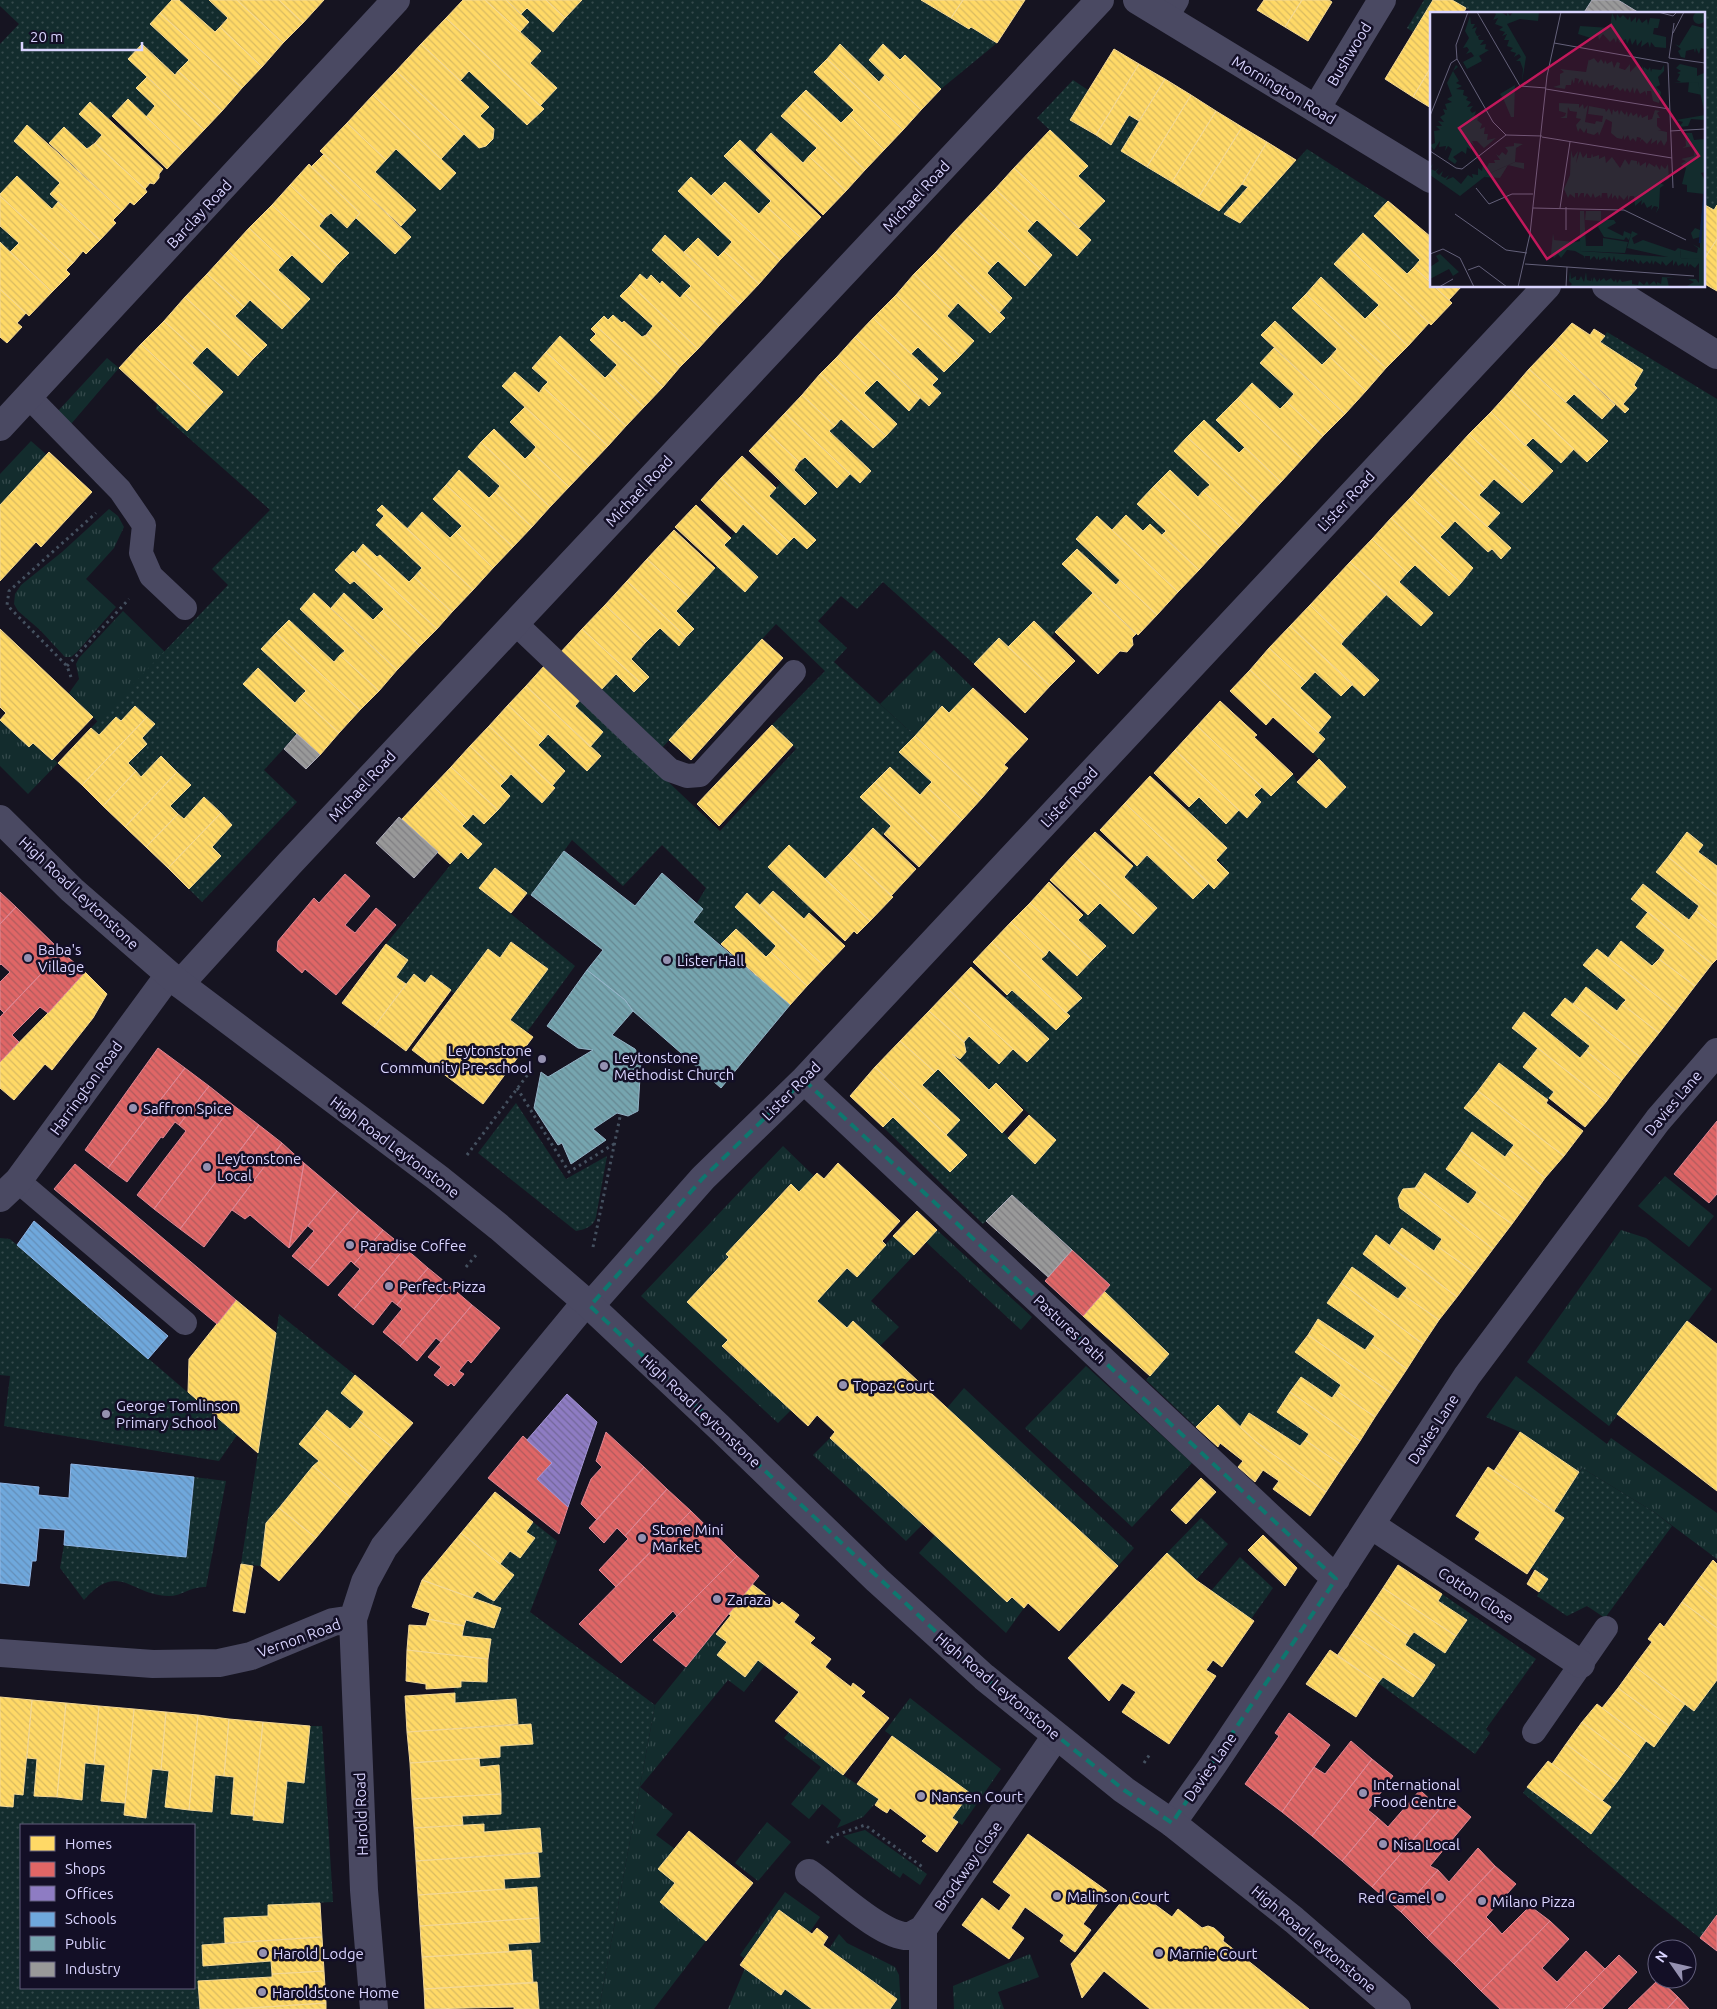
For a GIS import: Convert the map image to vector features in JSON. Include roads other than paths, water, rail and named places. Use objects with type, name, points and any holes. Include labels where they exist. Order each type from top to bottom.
[{"type":"street","name":"Barclay Road","points":[[0,426],[396,0]]},
{"type":"street","name":"Michael Road","points":[[175,980],[226,931],[1100,0]]},
{"type":"street","name":"Mornington Road","points":[[1137,0],[1172,9],[1316,109],[1430,178]]},
{"type":"street","name":"Bushwood","points":[[1316,109],[1382,0]]},
{"type":"street","name":"Lister Road","points":[[588,1304],[703,1178],[804,1080],[1545,288]]},
{"type":"street","points":[[1609,288],[1717,355]]},
{"type":"street","name":"High Road Leytonstone","points":[[0,819],[72,890],[175,980],[438,1178],[588,1304],[878,1580],[984,1677],[1124,1790],[1172,1822],[1294,1920],[1396,2009]]},
{"type":"street","name":"Harrington Road","points":[[9,1189],[175,980]]},
{"type":"street","name":"Davies Lane","points":[[1172,1822],[1213,1765],[1467,1376],[1658,1120],[1717,1052]]},
{"type":"street","name":"Pastures Path","points":[[804,1080],[1336,1579]]},
{"type":"street","name":"Vernon Road","points":[[0,1653],[153,1664],[219,1663],[250,1656],[333,1622],[352,1619],[365,1582],[384,1547],[588,1304]]},
{"type":"street","name":"Cotton Close","points":[[1371,1525],[1581,1664]]},
{"type":"street","name":"Harold Road","points":[[352,1619],[364,1890],[374,2009]]},
{"type":"street","name":"Brockway Close","points":[[923,1930],[1056,1736]]},
{"type":"street","points":[[810,1874],[873,1922],[898,1934],[909,1936],[923,1930],[923,2009]]},
{"type":"lane","points":[[28,396],[120,490],[144,525],[141,553],[151,576],[185,608]]},
{"type":"lane","points":[[515,623],[670,770],[687,776],[700,775],[794,672]]},
{"type":"lane","points":[[9,1189],[185,1323]]},
{"type":"lane","points":[[1534,1732],[1606,1628]]},
{"type":"place","name":"Baba's Village","points":[[28,958]]},
{"type":"place","name":"Lister Hall","points":[[667,960]]},
{"type":"place","name":"Leytonstone Community Pre-school","points":[[542,1059]]},
{"type":"place","name":"Leytonstone Methodist Church","points":[[604,1066]]},
{"type":"place","name":"Saffron Spice","points":[[133,1108]]},
{"type":"place","name":"Leytonstone Local","points":[[207,1167]]},
{"type":"place","name":"Paradise Coffee","points":[[350,1245]]},
{"type":"place","name":"Perfect Pizza","points":[[389,1286]]},
{"type":"place","name":"Topaz Court","points":[[843,1385]]},
{"type":"place","name":"George Tomlinson Primary School","points":[[106,1414]]},
{"type":"place","name":"Stone Mini Market","points":[[642,1538]]},
{"type":"place","name":"Zaraza","points":[[717,1599]]},
{"type":"place","name":"International Food Centre","points":[[1363,1793]]},
{"type":"place","name":"Nansen Court","points":[[921,1796]]},
{"type":"place","name":"Nisa Local","points":[[1383,1844]]},
{"type":"place","name":"Malinson Court","points":[[1057,1896]]},
{"type":"place","name":"Red Camel","points":[[1440,1897]]},
{"type":"place","name":"Milano Pizza","points":[[1482,1901]]},
{"type":"place","name":"Harold Lodge","points":[[263,1953]]},
{"type":"place","name":"Marnie Court","points":[[1159,1953]]},
{"type":"place","name":"Haroldstone Home","points":[[262,1992]]}]
